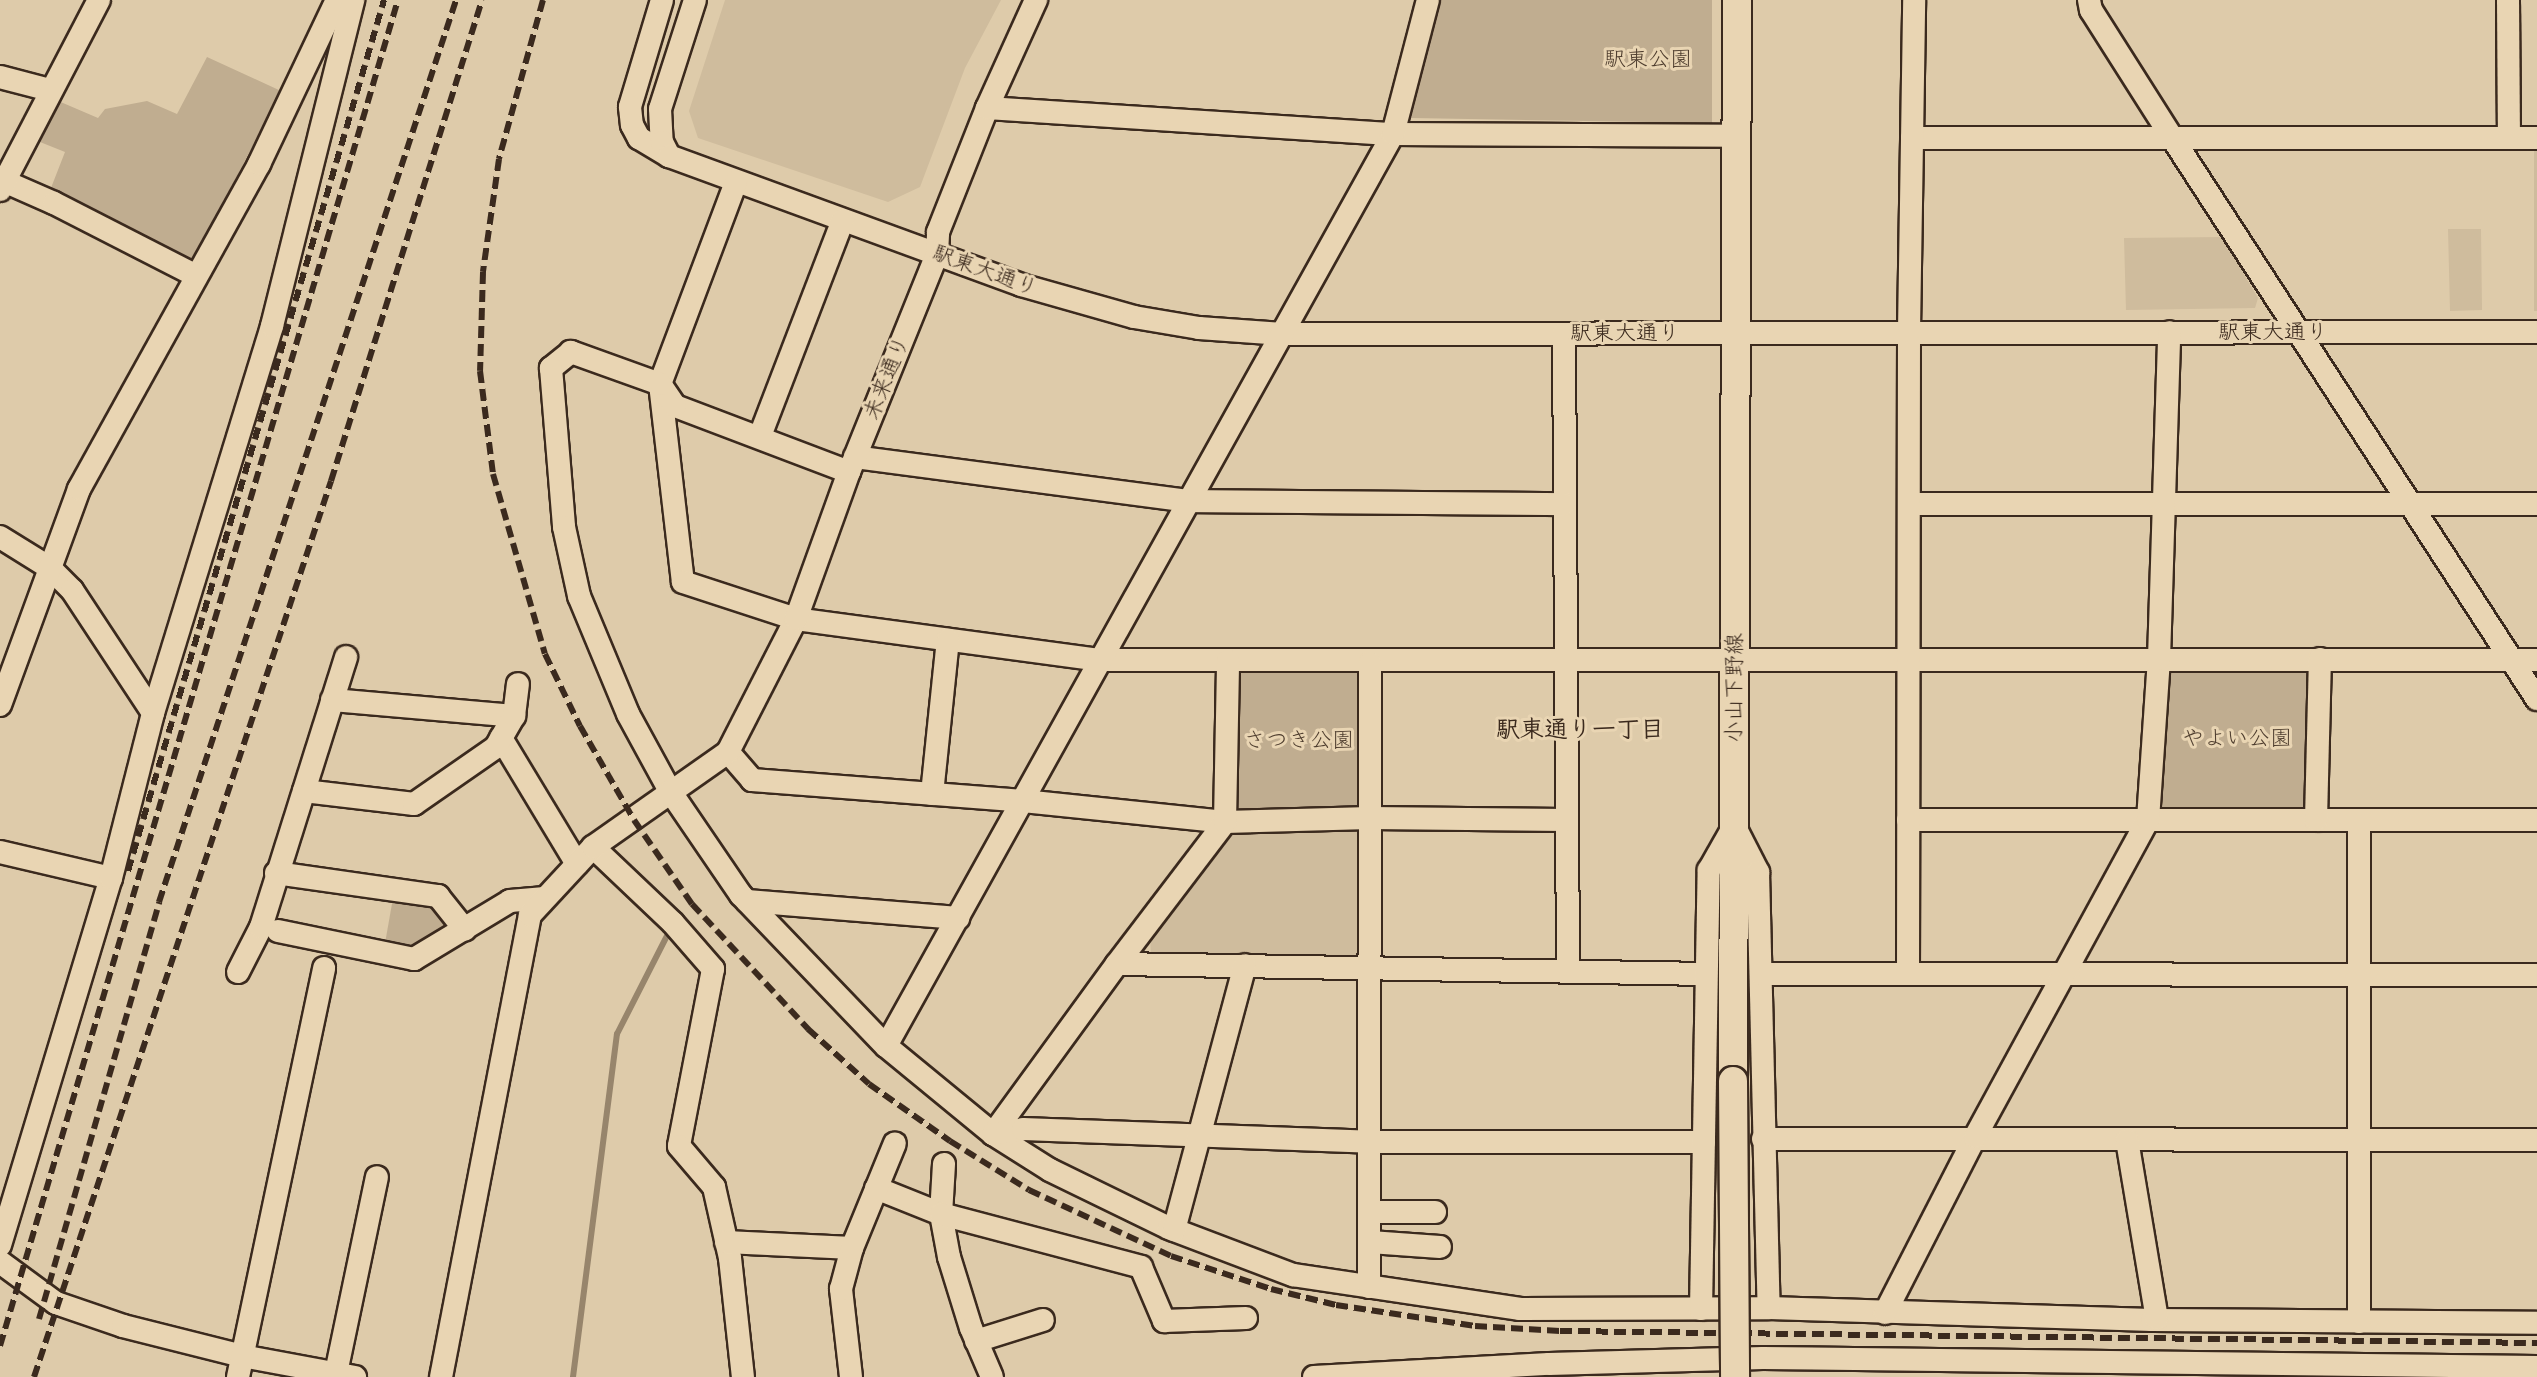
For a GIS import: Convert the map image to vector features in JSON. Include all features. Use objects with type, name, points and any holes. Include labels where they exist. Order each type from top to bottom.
[{"type":"main road","name":"小山下野線","points":[[1735,1377],[1733,333],[1737,0]]},
{"type":"street","points":[[99,0],[3,186],[195,275]]},
{"type":"street","points":[[0,705],[79,489],[259,164],[337,0]]},
{"type":"street","points":[[0,1245],[98,931],[153,713],[272,326],[353,0]]},
{"type":"street","name":"駅東大通り","points":[[662,0],[630,107],[632,125],[639,138],[669,156],[736,182],[1021,285],[1110,311],[1199,328],[1283,334],[2537,332]]},
{"type":"street","points":[[669,156],[662,142],[660,109],[695,0]]},
{"type":"street","name":"未来通り","points":[[728,752],[796,619],[852,464],[937,254],[938,232],[987,108],[1036,0]]},
{"type":"street","points":[[886,1046],[1393,134],[1428,0]]},
{"type":"street","points":[[1908,973],[1909,331],[1914,0]]},
{"type":"street","points":[[2089,0],[2091,10],[2173,139],[2537,699]]},
{"type":"street","points":[[2508,0],[2509,137]]},
{"type":"street","points":[[0,77],[50,90]]},
{"type":"street","points":[[987,108],[1393,134],[1735,136]]},
{"type":"street","points":[[1912,138],[2537,138]]},
{"type":"street","points":[[736,182],[660,384],[683,582],[796,619],[1099,660],[1370,663],[1909,658],[2537,660]]},
{"type":"street","points":[[760,436],[843,220]]},
{"type":"street","points":[[1885,1313],[1975,1137],[2148,820],[2159,659],[2169,332]]},
{"type":"street","points":[[1564,334],[1568,971]]},
{"type":"street","points":[[1564,504],[1190,501],[852,464],[675,406],[660,384],[571,352],[551,368],[564,527],[579,596],[628,714],[670,791],[747,901],[886,1046],[993,1134],[1050,1170],[1174,1230],[1293,1275],[1520,1309],[1769,1308],[2157,1319],[2537,1323]]},
{"type":"street","points":[[1909,504],[2537,504]]},
{"type":"street","points":[[0,537],[50,568],[72,590],[153,713]]},
{"type":"street","points":[[932,794],[948,640]]},
{"type":"street","points":[[238,972],[261,927],[346,657]]},
{"type":"street","points":[[2316,820],[2320,659]]},
{"type":"street","points":[[993,1134],[1225,822],[1228,661]]},
{"type":"street","points":[[1369,1287],[1370,663]]},
{"type":"street","points":[[304,791],[414,804],[496,747],[514,716],[518,684]]},
{"type":"street","points":[[332,700],[514,716]]},
{"type":"street","points":[[501,738],[577,864]]},
{"type":"street","points":[[441,1377],[530,915],[542,898],[593,847],[728,752],[752,780],[1023,801],[1225,822],[1370,818],[1565,820]]},
{"type":"street","points":[[1908,820],[2537,820]]},
{"type":"street","points":[[2359,820],[2359,1322]]},
{"type":"street","points":[[1701,1309],[1709,870],[1734,826]]},
{"type":"street","points":[[1734,826],[1758,872],[1769,1308]]},
{"type":"street","points":[[593,847],[674,924],[713,969],[679,1146],[714,1187],[726,1242],[743,1377]]},
{"type":"street","points":[[0,852],[111,878]]},
{"type":"street","points":[[276,873],[438,896],[465,930]]},
{"type":"street","points":[[278,931],[414,959],[510,901],[542,898]]},
{"type":"street","points":[[747,901],[958,918]]},
{"type":"street","points":[[1117,964],[1706,974]]},
{"type":"street","points":[[1174,1230],[1245,965]]},
{"type":"street","points":[[240,1366],[324,968]]},
{"type":"street","points":[[1761,974],[2537,975]]},
{"type":"street","points":[[993,1134],[1023,1129],[1370,1142],[1704,1142]]},
{"type":"street","points":[[1763,1139],[2537,1140]]},
{"type":"street","points":[[2127,1140],[2157,1319]]},
{"type":"street","points":[[851,1377],[841,1289],[852,1248],[895,1143]]},
{"type":"street","points":[[944,1164],[941,1214],[949,1257],[976,1341],[992,1377]]},
{"type":"street","points":[[0,1262],[45,1297],[71,1309],[240,1366],[346,1375],[377,1177]]},
{"type":"street","points":[[876,1188],[941,1214],[1141,1267],[1164,1321],[1246,1318]]},
{"type":"street","points":[[1370,1212],[1435,1212]]},
{"type":"street","points":[[726,1242],[852,1248]]},
{"type":"street","points":[[1370,1242],[1440,1247]]},
{"type":"street","points":[[976,1341],[1043,1320]]},
{"type":"street","points":[[1314,1377],[1703,1368],[2464,1371],[2537,1367]]},
{"type":"shaded area","points":[[725,0],[1001,0],[965,68],[920,187],[888,202],[698,138],[689,111]]},
{"type":"shaded area","points":[[2534,150],[2537,150],[2537,311],[2534,311]]},
{"type":"shaded area","points":[[2448,229],[2481,229],[2482,310],[2450,311]]},
{"type":"shaded area","points":[[2222,237],[2258,298],[2255,308],[2126,310],[2124,238]]},
{"type":"shaded area","points":[[1363,825],[1366,960],[1151,958],[1150,931],[1228,828]]},
{"type":"green space","name":"駅東公園","points":[[1438,0],[1712,0],[1712,123],[1411,118]]},
{"type":"green space","points":[[207,57],[281,91],[193,261],[49,193],[65,152],[35,140],[56,100],[98,118],[105,109],[147,101],[177,114]]},
{"type":"green space","name":"やよい公園","points":[[2163,664],[2320,664],[2317,813],[2154,814]]},
{"type":"green space","name":"さつき公園","points":[[1233,665],[1367,669],[1365,813],[1231,816]]},
{"type":"green space","points":[[393,898],[437,901],[455,930],[416,954],[384,949]]},
{"type":"waterway","points":[[573,1377],[617,1034],[671,928]]},
{"type":"railway","points":[[128,871],[384,0]]},
{"type":"railway","points":[[0,1346],[398,0]]},
{"type":"railway","points":[[39,1319],[159,902],[456,0]]},
{"type":"railway","points":[[34,1377],[331,481],[482,0]]},
{"type":"railway","points":[[543,0],[499,159],[483,272],[480,371],[493,474],[545,654],[580,726],[634,820],[692,904],[808,1029],[869,1084],[950,1141],[1029,1190],[1171,1256],[1271,1289],[1336,1305],[1475,1326],[1560,1331],[2537,1343]]},
{"type":"district","name":"駅東通り一丁目","points":[[1580,730]]}]
